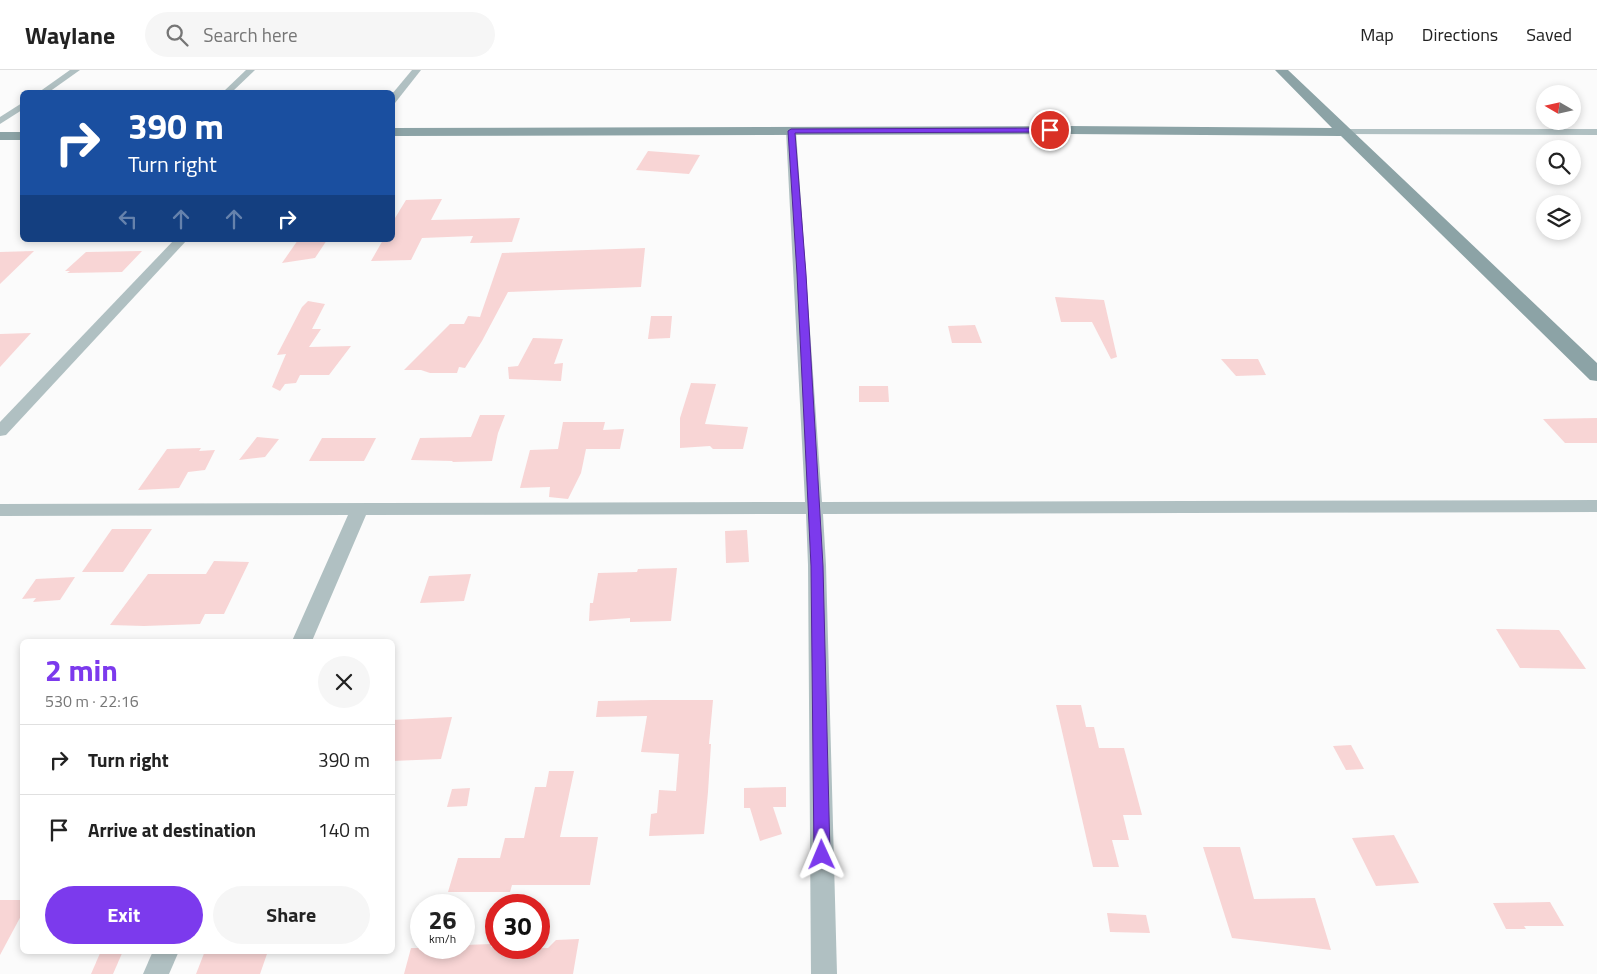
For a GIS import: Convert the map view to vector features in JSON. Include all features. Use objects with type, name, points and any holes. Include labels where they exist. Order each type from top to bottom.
[{"type":"street","points":[[46,90],[76,70]]},
{"type":"street","points":[[229,90],[251,70]]},
{"type":"street","points":[[395,97],[417,70]]},
{"type":"street","points":[[1281,70],[1597,376]]},
{"type":"street","points":[[0,121],[20,107]]},
{"type":"street","points":[[395,132],[1078,130],[1597,132]]},
{"type":"street","points":[[791,131],[817,566],[824,974]]},
{"type":"street","points":[[0,136],[20,136]]},
{"type":"street","points":[[0,431],[179,242]]},
{"type":"street","points":[[0,510],[1597,506]]},
{"type":"street","points":[[303,639],[360,508]]},
{"type":"street","points":[[156,974],[165,954]]},
{"type":"building","points":[[648,151],[700,155],[689,174],[636,170]]},
{"type":"building","points":[[442,199],[431,220],[520,218],[512,242],[470,243],[473,236],[422,238],[411,260],[371,261],[382,242],[395,242],[395,218],[406,200]]},
{"type":"building","points":[[297,242],[326,242],[315,258],[282,263]]},
{"type":"building","points":[[645,248],[641,287],[508,292],[482,341],[465,368],[459,367],[457,373],[430,373],[421,370],[404,370],[450,324],[464,324],[468,316],[480,317],[502,253]]},
{"type":"building","points":[[34,251],[0,284],[0,252]]},
{"type":"building","points":[[142,251],[122,272],[67,273],[70,271],[65,271],[86,252]]},
{"type":"building","points":[[1055,297],[1104,300],[1117,357],[1111,359],[1092,322],[1061,322]]},
{"type":"building","points":[[308,301],[325,304],[312,329],[321,329],[309,347],[351,346],[329,375],[300,375],[296,383],[285,384],[280,391],[272,387],[286,354],[277,355],[302,307]]},
{"type":"building","points":[[651,316],[672,316],[670,338],[648,339]]},
{"type":"building","points":[[975,325],[982,343],[952,343],[948,326]]},
{"type":"building","points":[[31,333],[0,367],[0,334]]},
{"type":"building","points":[[533,338],[563,339],[554,364],[563,363],[561,381],[509,379],[508,367],[518,366]]},
{"type":"building","points":[[1221,359],[1258,359],[1266,375],[1236,376]]},
{"type":"building","points":[[691,383],[716,384],[705,424],[748,427],[743,449],[713,449],[710,446],[680,448],[680,418]]},
{"type":"building","points":[[859,386],[888,386],[889,402],[859,402]]},
{"type":"building","points":[[480,415],[505,415],[498,433],[492,461],[411,460],[420,438],[471,437]]},
{"type":"building","points":[[1597,418],[1597,443],[1565,443],[1543,419]]},
{"type":"building","points":[[563,422],[605,422],[603,430],[624,429],[620,449],[586,449],[581,473],[568,499],[549,497],[550,487],[520,488],[530,450],[558,449]]},
{"type":"building","points":[[257,437],[279,439],[265,457],[239,460]]},
{"type":"building","points":[[322,438],[376,438],[364,461],[309,461]]},
{"type":"building","points":[[201,448],[199,451],[215,450],[205,470],[188,472],[179,488],[138,490],[167,449]]},
{"type":"building","points":[[112,529],[152,529],[123,572],[82,572]]},
{"type":"building","points":[[747,530],[749,562],[726,563],[725,531]]},
{"type":"building","points":[[214,561],[249,562],[224,614],[205,614],[200,624],[110,625],[148,574],[206,574]]},
{"type":"building","points":[[677,568],[671,621],[630,622],[630,618],[589,621],[590,603],[593,603],[598,573]]},
{"type":"building","points":[[471,574],[464,601],[420,603],[429,576]]},
{"type":"building","points":[[75,577],[60,600],[33,602],[36,598],[22,599],[36,579]]},
{"type":"building","points":[[1496,629],[1559,630],[1586,669],[1520,668]]},
{"type":"building","points":[[713,700],[704,834],[649,836],[651,814],[657,813],[659,790],[676,791],[679,754],[641,752],[647,716],[596,717],[598,701]]},
{"type":"building","points":[[1056,705],[1081,705],[1086,727],[1094,727],[1099,748],[1124,748],[1142,815],[1123,815],[1129,840],[1112,840],[1119,867],[1093,867]]},
{"type":"building","points":[[452,717],[441,759],[395,761],[395,720]]},
{"type":"building","points":[[1351,745],[1364,769],[1346,770],[1333,746]]},
{"type":"building","points":[[549,771],[574,771],[560,837],[598,837],[590,885],[512,885],[510,892],[448,892],[458,858],[500,858],[505,838],[524,838],[535,787],[546,787]]},
{"type":"building","points":[[786,787],[786,807],[773,807],[782,834],[760,841],[750,808],[744,808],[744,788]]},
{"type":"building","points":[[470,788],[467,806],[447,807],[452,789]]},
{"type":"building","points":[[1394,835],[1419,883],[1376,886],[1352,838]]},
{"type":"building","points":[[1203,847],[1240,847],[1254,899],[1315,898],[1331,950],[1232,938]]},
{"type":"building","points":[[0,900],[20,900],[20,918],[0,955]]},
{"type":"building","points":[[1550,902],[1564,926],[1524,926],[1526,929],[1506,929],[1493,903]]},
{"type":"building","points":[[1107,913],[1146,915],[1150,933],[1110,932]]},
{"type":"building","points":[[579,939],[573,974],[404,974],[410,952],[410,959],[475,959],[475,945],[485,944],[485,959],[550,959],[550,946],[556,940]]},
{"type":"building","points":[[100,954],[122,954],[113,974],[91,974]]},
{"type":"building","points":[[204,954],[267,954],[260,974],[196,974]]},
{"type":"route","points":[[822,855],[817,566],[791,131],[1050,130]]}]
